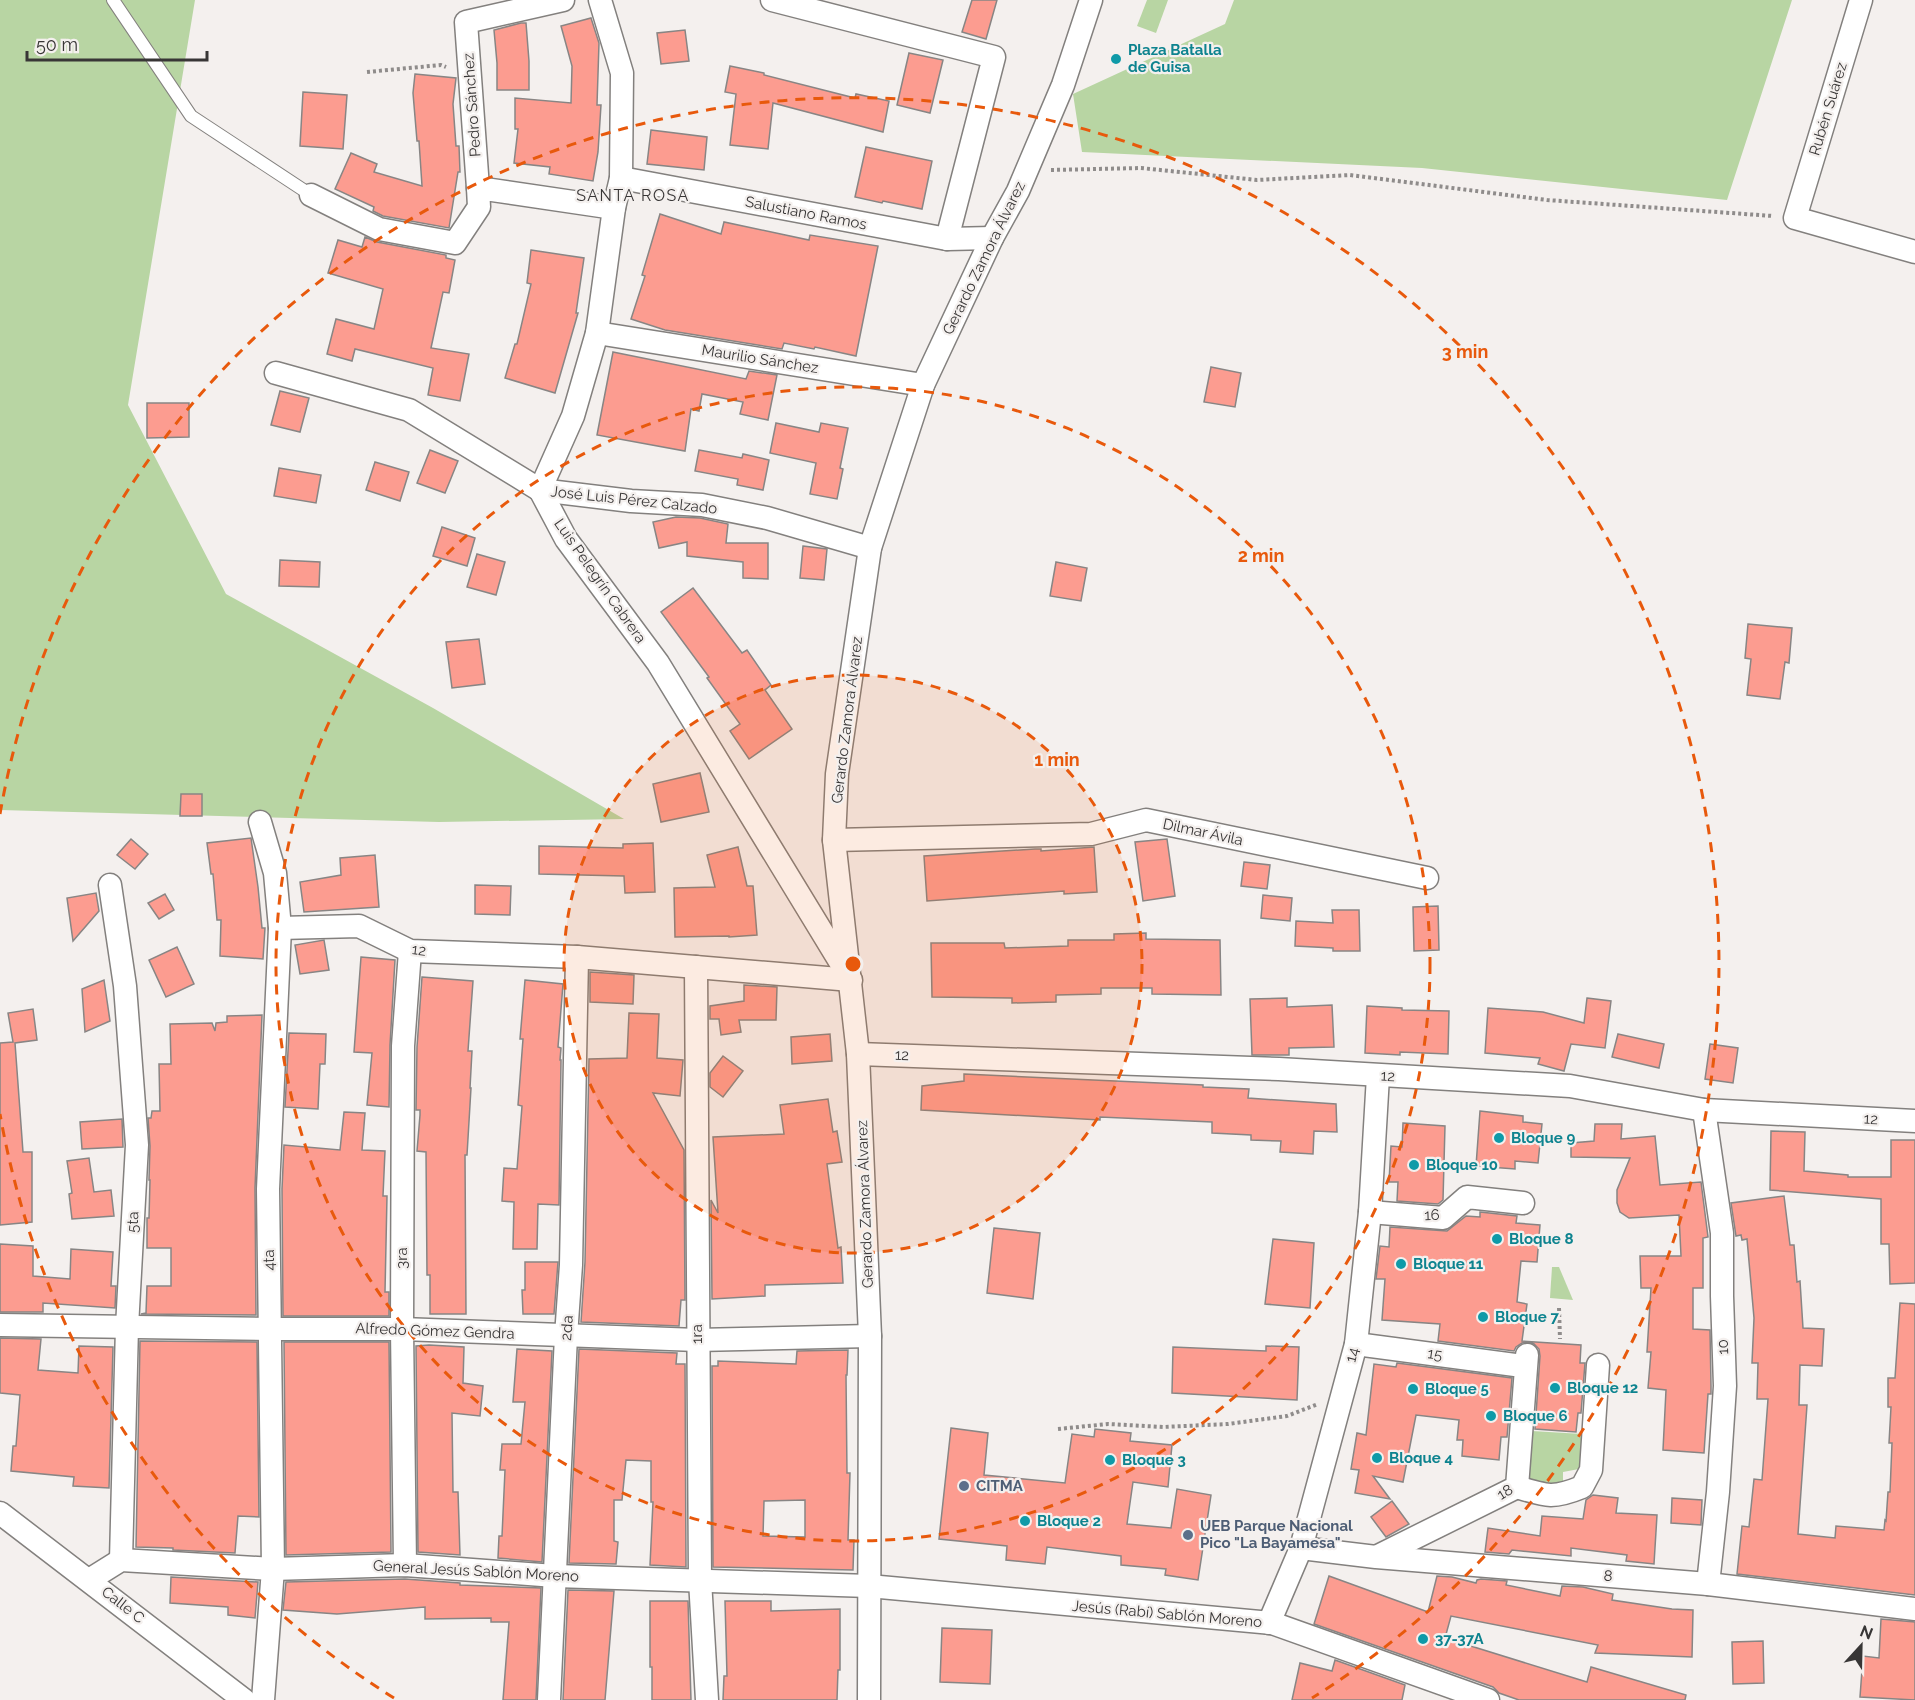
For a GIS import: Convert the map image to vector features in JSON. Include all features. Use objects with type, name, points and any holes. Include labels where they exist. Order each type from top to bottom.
[{"type":"street","name":"Pedro Sánchez","points":[[478,188],[466,22],[563,0]]},
{"type":"street","points":[[540,490],[573,416],[597,333],[614,208],[621,178],[622,73],[600,0]]},
{"type":"street","points":[[772,0],[994,57],[947,239]]},
{"type":"street","name":"Gerardo Zamora Álvarez","points":[[869,1700],[870,1336],[858,1054],[834,840],[837,774],[870,548],[923,385],[992,238],[1018,191],[1063,85],[1091,0]]},
{"type":"street","name":"Rubén Suárez","points":[[1795,218],[1861,0]]},
{"type":"street","name":"Salustiano Ramos","points":[[621,178],[947,239],[992,238]]},
{"type":"street","points":[[311,195],[379,229],[455,243],[479,207],[478,188],[614,208]]},
{"type":"street","points":[[1795,218],[1915,252]]},
{"type":"street","name":"Maurilio Sánchez","points":[[597,333],[923,385]]},
{"type":"street","name":"José Luis Pérez Calzado","points":[[276,373],[409,410],[540,490],[631,501],[702,505],[767,518],[870,548]]},
{"type":"street","name":"Luis Pelegrín Cabrera","points":[[540,490],[566,539],[658,663],[851,980]]},
{"type":"street","name":"Dilmar Ávila","points":[[834,840],[1091,834],[1146,819],[1427,878]]},
{"type":"street","name":"4ta","points":[[260,822],[275,873],[280,928],[268,1189],[273,1569],[263,1700]]},
{"type":"street","name":"5ta","points":[[110,885],[125,986],[137,1145],[127,1327],[121,1560]]},
{"type":"street","name":"12","points":[[280,928],[359,926],[410,951],[577,957],[851,980]]},
{"type":"street","name":"3ra","points":[[405,1565],[402,1329],[403,1046],[410,951]]},
{"type":"street","name":"2da","points":[[549,1700],[571,1265],[577,957]]},
{"type":"street","name":"1ra","points":[[696,967],[700,1580],[707,1700]]},
{"type":"street","name":"12","points":[[858,1054],[1279,1069],[1570,1086],[1704,1110],[1915,1121]]},
{"type":"street","name":"14","points":[[1269,1623],[1301,1548],[1356,1344],[1370,1212],[1378,1076]]},
{"type":"street","name":"10","points":[[1704,1110],[1722,1233],[1725,1386],[1718,1492],[1708,1584]]},
{"type":"street","name":"16","points":[[1370,1212],[1443,1218],[1467,1197],[1523,1203]]},
{"type":"street","name":"Alfredo Gómez Gendra","points":[[0,1325],[402,1329],[697,1340],[870,1336]]},
{"type":"street","name":"15","points":[[1356,1344],[1521,1360]]},
{"type":"street","name":"18","points":[[1376,1557],[1517,1487],[1521,1360]]},
{"type":"street","points":[[1517,1487],[1545,1496],[1565,1494],[1582,1487],[1591,1470],[1598,1365]]},
{"type":"street","name":"Calle C","points":[[0,1513],[244,1700]]},
{"type":"street","name":"8","points":[[1301,1548],[1376,1557],[1708,1584],[1915,1609]]},
{"type":"street","points":[[89,1580],[121,1560]]},
{"type":"street","name":"General Jesús Sablón Moreno","points":[[121,1560],[273,1569],[405,1565],[555,1576],[868,1586]]},
{"type":"street","name":"Jesús (Rabí) Sablón Moreno","points":[[868,1586],[1269,1623],[1488,1700]]},
{"type":"lane","points":[[113,0],[191,116],[311,195]]},
{"type":"path","points":[[367,72],[441,65],[470,73]]},
{"type":"path","points":[[1027,167],[1036,170],[1141,168],[1257,180],[1350,175],[1547,200],[1795,218]]},
{"type":"path","points":[[1559,1308],[1560,1339]]},
{"type":"path","points":[[1058,1429],[1108,1424],[1163,1427],[1240,1423],[1287,1416],[1343,1393]]},
{"type":"green space","points":[[0,0],[195,0],[128,405],[226,594],[433,708],[624,819],[439,822],[0,810]]},
{"type":"green space","points":[[1147,0],[1168,0],[1156,33],[1137,26]]},
{"type":"green space","points":[[1234,0],[1792,0],[1727,200],[1422,168],[1082,152],[1073,94],[1225,24]]},
{"type":"green space","points":[[1552,1267],[1559,1267],[1573,1300],[1550,1298]]},
{"type":"green space","points":[[1532,1431],[1582,1434],[1579,1469],[1563,1472],[1563,1488],[1526,1484]]},
{"type":"building","points":[[972,0],[997,0],[986,39],[962,32]]},
{"type":"building","points":[[591,18],[599,43],[597,105],[601,105],[598,152],[593,181],[549,174],[550,167],[514,163],[518,129],[515,129],[515,98],[571,103],[572,66],[561,26]]},
{"type":"building","points":[[526,23],[529,90],[497,90],[494,30]]},
{"type":"building","points":[[685,30],[689,61],[661,64],[657,33]]},
{"type":"building","points":[[909,53],[943,60],[930,113],[897,105]]},
{"type":"building","points":[[730,66],[855,98],[856,94],[889,101],[883,132],[773,103],[768,149],[730,145],[736,94],[725,92]]},
{"type":"building","points":[[415,74],[456,78],[453,104],[460,172],[458,172],[449,228],[383,216],[373,211],[374,207],[335,189],[351,153],[377,164],[374,172],[422,186],[413,93]]},
{"type":"building","points":[[303,92],[347,95],[343,149],[300,146]]},
{"type":"building","points":[[651,130],[707,137],[704,170],[647,164]]},
{"type":"building","points":[[866,147],[932,161],[922,209],[855,197]]},
{"type":"building","points":[[660,214],[721,234],[724,222],[809,240],[810,235],[878,246],[856,356],[815,347],[814,349],[784,343],[782,349],[665,330],[631,319],[645,276],[642,275]]},
{"type":"building","points":[[365,237],[377,242],[446,255],[446,258],[455,260],[449,293],[443,292],[431,348],[469,354],[460,401],[428,395],[433,368],[355,349],[352,361],[327,354],[336,319],[374,329],[383,289],[328,273],[338,240],[362,247]]},
{"type":"building","points":[[531,250],[584,258],[576,313],[578,313],[555,393],[505,378],[515,344],[517,344],[531,284],[527,283]]},
{"type":"building","points":[[613,352],[746,379],[749,371],[777,375],[768,420],[740,414],[743,402],[702,394],[699,411],[691,409],[685,451],[597,435]]},
{"type":"building","points":[[1211,367],[1241,373],[1235,407],[1204,402]]},
{"type":"building","points":[[280,391],[309,398],[300,432],[271,425]]},
{"type":"building","points":[[147,403],[189,403],[189,437],[147,438]]},
{"type":"building","points":[[776,423],[819,432],[821,423],[848,428],[837,499],[810,494],[816,463],[770,453]]},
{"type":"building","points":[[430,450],[458,461],[445,493],[417,483]]},
{"type":"building","points":[[699,450],[742,458],[743,454],[769,460],[763,490],[737,485],[738,479],[695,471]]},
{"type":"building","points":[[375,462],[409,472],[400,501],[366,490]]},
{"type":"building","points":[[279,468],[321,475],[316,503],[274,496]]},
{"type":"building","points":[[676,517],[700,518],[728,524],[726,543],[768,543],[768,579],[743,578],[743,562],[687,556],[687,542],[659,548],[653,522]]},
{"type":"building","points":[[442,527],[475,538],[467,566],[433,556]]},
{"type":"building","points":[[803,546],[827,549],[824,580],[800,578]]},
{"type":"building","points":[[477,554],[505,562],[496,595],[467,587]]},
{"type":"building","points":[[280,560],[320,562],[319,587],[279,586]]},
{"type":"building","points":[[1056,562],[1087,568],[1081,601],[1050,596]]},
{"type":"building","points":[[693,588],[742,653],[747,650],[771,685],[765,690],[792,729],[749,759],[730,731],[740,724],[661,612]]},
{"type":"building","points":[[1748,624],[1792,628],[1789,663],[1785,662],[1780,699],[1747,695],[1751,659],[1745,658]]},
{"type":"building","points":[[479,639],[485,684],[452,688],[446,642]]},
{"type":"building","points":[[700,773],[709,812],[661,822],[653,784]]},
{"type":"building","points":[[181,794],[202,794],[202,816],[180,816]]},
{"type":"building","points":[[251,838],[262,928],[265,928],[263,959],[220,956],[221,920],[217,920],[213,874],[211,874],[207,843]]},
{"type":"building","points":[[131,839],[148,854],[135,869],[117,855]]},
{"type":"building","points":[[1167,839],[1175,896],[1143,901],[1135,842]]},
{"type":"building","points":[[653,843],[655,892],[625,893],[624,876],[539,874],[539,846],[623,848],[623,844]]},
{"type":"building","points":[[738,847],[747,886],[753,886],[757,935],[675,937],[674,888],[715,887],[707,855]]},
{"type":"building","points":[[1094,847],[1097,892],[1064,894],[1064,891],[927,901],[924,856]]},
{"type":"building","points":[[375,855],[379,907],[304,912],[300,882],[341,875],[340,858]]},
{"type":"building","points":[[1244,862],[1270,865],[1267,889],[1241,886]]},
{"type":"building","points":[[475,885],[511,886],[510,915],[475,914]]},
{"type":"building","points":[[96,893],[99,911],[73,941],[67,898]]},
{"type":"building","points":[[165,894],[174,910],[159,919],[148,903]]},
{"type":"building","points":[[1263,895],[1292,898],[1290,921],[1261,918]]},
{"type":"building","points":[[1438,906],[1439,950],[1414,951],[1413,907]]},
{"type":"building","points":[[1332,910],[1359,910],[1360,951],[1333,951],[1333,948],[1295,946],[1296,921],[1333,923]]},
{"type":"building","points":[[1146,933],[1146,939],[1220,940],[1221,995],[1152,994],[1152,988],[1101,988],[1101,994],[1056,995],[1056,1002],[1012,1003],[1012,998],[932,997],[931,943],[1004,943],[1005,948],[1068,946],[1068,940],[1114,940],[1114,934]]},
{"type":"building","points":[[324,940],[329,970],[300,974],[295,945]]},
{"type":"building","points":[[177,947],[194,984],[166,997],[149,960]]},
{"type":"building","points":[[361,957],[395,960],[389,1107],[367,1105],[372,1053],[354,1052]]},
{"type":"building","points":[[590,972],[634,975],[633,1004],[590,1002]]},
{"type":"building","points":[[422,977],[473,981],[468,1051],[472,1051],[471,1088],[467,1155],[465,1155],[466,1314],[430,1314],[430,1275],[427,1275],[426,1152],[417,1151],[420,1110],[416,1110],[417,1047]]},
{"type":"building","points":[[104,980],[110,1021],[85,1032],[82,989]]},
{"type":"building","points":[[525,980],[563,984],[558,1047],[561,1048],[559,1205],[538,1204],[537,1249],[513,1249],[514,1202],[502,1201],[504,1168],[517,1169],[522,1106],[518,1105],[523,1039],[520,1039]]},
{"type":"building","points":[[744,985],[777,987],[776,1020],[739,1020],[741,1032],[721,1035],[719,1019],[710,1019],[710,1006],[744,1001]]},
{"type":"building","points":[[1287,998],[1287,1007],[1332,1005],[1334,1047],[1289,1048],[1289,1055],[1252,1055],[1250,999]]},
{"type":"building","points":[[1587,998],[1611,1001],[1605,1048],[1571,1044],[1564,1071],[1538,1064],[1540,1058],[1485,1053],[1488,1008],[1543,1012],[1584,1023]]},
{"type":"building","points":[[1367,1006],[1402,1008],[1402,1010],[1449,1011],[1448,1054],[1365,1053]]},
{"type":"building","points":[[33,1009],[37,1040],[15,1043],[23,1152],[32,1152],[32,1222],[0,1225],[0,1043],[13,1042],[8,1013]]},
{"type":"building","points":[[629,1013],[659,1014],[657,1058],[683,1060],[680,1096],[653,1093],[684,1150],[685,1300],[681,1300],[679,1326],[581,1322],[585,1262],[589,1059],[627,1058]]},
{"type":"building","points":[[262,1015],[255,1188],[256,1315],[141,1314],[146,1313],[147,1286],[171,1286],[171,1248],[147,1248],[150,1180],[148,1118],[151,1118],[152,1111],[160,1111],[159,1064],[171,1064],[170,1024],[212,1023],[215,1031],[216,1023],[227,1022],[227,1016]]},
{"type":"building","points":[[289,1033],[326,1034],[325,1064],[320,1064],[318,1109],[285,1107]]},
{"type":"building","points":[[830,1034],[832,1061],[792,1064],[791,1037]]},
{"type":"building","points":[[1618,1034],[1664,1044],[1659,1068],[1612,1057]]},
{"type":"building","points":[[1710,1044],[1738,1048],[1733,1083],[1705,1079]]},
{"type":"building","points":[[723,1056],[743,1071],[723,1097],[710,1087],[710,1073]]},
{"type":"building","points":[[964,1074],[1249,1089],[1248,1098],[1336,1104],[1337,1132],[1314,1131],[1313,1154],[1280,1152],[1281,1141],[1251,1140],[1251,1135],[1212,1133],[1212,1122],[1100,1117],[1100,1120],[921,1110],[922,1086],[964,1081]]},
{"type":"building","points":[[828,1099],[833,1132],[837,1131],[842,1162],[827,1164],[838,1248],[841,1247],[843,1283],[765,1285],[765,1296],[712,1299],[711,1200],[718,1213],[713,1137],[784,1134],[780,1105]]},
{"type":"building","name":"Bloque 9","points":[[1480,1111],[1523,1116],[1523,1122],[1542,1124],[1538,1163],[1515,1161],[1515,1169],[1476,1166]]},
{"type":"building","points":[[344,1112],[365,1113],[362,1150],[385,1151],[383,1196],[387,1196],[385,1292],[389,1292],[389,1316],[283,1316],[284,1145],[340,1150]]},
{"type":"building","points":[[122,1119],[123,1147],[82,1149],[80,1122]]},
{"type":"building","name":"Bloque 10","points":[[1403,1123],[1445,1126],[1443,1200],[1438,1204],[1397,1201],[1398,1182],[1389,1182],[1391,1146],[1402,1147]]},
{"type":"building","points":[[1595,1124],[1622,1124],[1621,1139],[1655,1136],[1660,1185],[1701,1182],[1708,1237],[1703,1238],[1703,1288],[1693,1288],[1693,1329],[1710,1330],[1711,1394],[1708,1394],[1704,1453],[1663,1450],[1666,1390],[1648,1388],[1651,1352],[1647,1352],[1651,1288],[1641,1288],[1640,1256],[1681,1256],[1679,1215],[1629,1218],[1620,1212],[1617,1190],[1630,1158],[1571,1157],[1571,1143],[1594,1141]]},
{"type":"building","points":[[1771,1131],[1805,1132],[1804,1171],[1848,1175],[1848,1177],[1891,1177],[1891,1140],[1915,1140],[1915,1283],[1890,1284],[1889,1244],[1881,1244],[1881,1199],[1770,1190]]},
{"type":"building","points":[[89,1158],[94,1192],[111,1190],[114,1216],[72,1219],[69,1194],[72,1193],[67,1161]]},
{"type":"building","points":[[1784,1196],[1790,1245],[1794,1245],[1797,1282],[1800,1281],[1803,1328],[1824,1329],[1822,1366],[1800,1365],[1799,1405],[1807,1405],[1798,1534],[1835,1538],[1836,1526],[1884,1530],[1888,1492],[1890,1492],[1892,1443],[1889,1443],[1891,1407],[1888,1407],[1888,1378],[1895,1378],[1900,1303],[1915,1304],[1915,1595],[1737,1574],[1742,1526],[1749,1527],[1754,1479],[1762,1480],[1768,1399],[1757,1399],[1758,1363],[1752,1363],[1754,1318],[1747,1239],[1742,1240],[1741,1235],[1736,1236],[1731,1203]]},
{"type":"building","points":[[1480,1212],[1517,1216],[1516,1223],[1540,1225],[1537,1262],[1521,1261],[1517,1302],[1527,1304],[1522,1341],[1581,1345],[1580,1363],[1585,1363],[1581,1413],[1578,1413],[1576,1432],[1535,1429],[1540,1356],[1539,1349],[1534,1344],[1522,1343],[1514,1351],[1438,1341],[1440,1324],[1382,1320],[1385,1279],[1376,1279],[1380,1246],[1389,1247],[1390,1227],[1447,1231],[1466,1216],[1480,1217]]},
{"type":"building","points":[[994,1228],[1040,1233],[1033,1299],[987,1293]]},
{"type":"building","points":[[1273,1239],[1314,1243],[1310,1308],[1265,1304]]},
{"type":"building","points":[[0,1244],[33,1246],[33,1276],[70,1279],[71,1249],[113,1252],[111,1286],[116,1286],[115,1308],[43,1303],[43,1312],[0,1312]]},
{"type":"building","points":[[525,1262],[558,1262],[554,1314],[523,1314],[522,1290],[525,1290]]},
{"type":"building","points":[[0,1338],[41,1339],[38,1370],[78,1373],[79,1346],[113,1347],[109,1488],[73,1486],[74,1477],[11,1471],[13,1446],[16,1446],[20,1395],[0,1393]]},
{"type":"building","points":[[140,1341],[257,1342],[259,1517],[238,1516],[235,1553],[136,1547]]},
{"type":"building","points":[[284,1342],[389,1342],[391,1552],[286,1555]]},
{"type":"building","points":[[416,1346],[464,1347],[463,1383],[483,1386],[480,1416],[452,1413],[453,1492],[458,1492],[460,1555],[418,1552]]},
{"type":"building","points":[[1266,1346],[1299,1347],[1297,1400],[1172,1393],[1173,1347],[1266,1351]]},
{"type":"building","points":[[517,1349],[552,1351],[542,1562],[498,1558],[499,1536],[502,1536],[505,1470],[500,1470],[502,1444],[521,1444],[525,1402],[513,1402]]},
{"type":"building","points":[[579,1349],[677,1353],[676,1364],[685,1364],[686,1567],[650,1565],[653,1502],[651,1502],[651,1461],[626,1460],[622,1500],[614,1500],[614,1541],[618,1542],[616,1564],[569,1563]]},
{"type":"building","points":[[848,1350],[847,1473],[850,1473],[848,1540],[854,1540],[853,1570],[713,1567],[712,1366],[718,1366],[718,1361],[796,1364],[797,1351]],"holes":[[[805,1500],[805,1537],[763,1536],[764,1501]]]},
{"type":"building","points":[[1397,1363],[1512,1378],[1507,1437],[1501,1437],[1499,1460],[1462,1456],[1463,1440],[1457,1440],[1459,1420],[1416,1415],[1403,1482],[1373,1476],[1390,1499],[1355,1493],[1359,1470],[1351,1469],[1357,1433],[1366,1435],[1374,1364],[1396,1367]]},
{"type":"building","points":[[951,1428],[988,1433],[984,1475],[1065,1483],[1072,1434],[1094,1437],[1095,1429],[1131,1433],[1130,1441],[1172,1445],[1168,1487],[1133,1482],[1127,1524],[1171,1528],[1177,1489],[1211,1495],[1198,1580],[1165,1575],[1166,1569],[1121,1565],[1121,1556],[1047,1547],[1045,1564],[1006,1560],[1007,1546],[939,1539]]},
{"type":"building","points":[[1593,1495],[1618,1498],[1616,1513],[1657,1515],[1654,1564],[1626,1561],[1627,1555],[1571,1548],[1571,1556],[1512,1550],[1509,1554],[1485,1552],[1488,1528],[1540,1536],[1542,1516],[1583,1519],[1586,1500]]},
{"type":"building","points":[[1672,1498],[1702,1500],[1701,1525],[1671,1523]]},
{"type":"building","points":[[1392,1501],[1409,1524],[1386,1537],[1371,1517]]},
{"type":"building","points":[[1329,1576],[1428,1612],[1437,1576],[1476,1583],[1481,1579],[1507,1581],[1506,1585],[1560,1596],[1562,1586],[1583,1587],[1613,1594],[1612,1600],[1693,1610],[1692,1657],[1595,1653],[1598,1645],[1451,1616],[1445,1638],[1587,1682],[1591,1667],[1686,1695],[1685,1700],[1519,1700],[1499,1693],[1493,1687],[1314,1624]]},
{"type":"building","points":[[171,1577],[258,1582],[255,1618],[228,1615],[228,1607],[170,1603]]},
{"type":"building","points":[[405,1579],[460,1583],[460,1585],[541,1588],[536,1700],[503,1700],[509,1622],[491,1622],[491,1618],[425,1619],[425,1607],[337,1614],[283,1610],[286,1582]]},
{"type":"building","points":[[568,1590],[614,1591],[605,1700],[563,1700]]},
{"type":"building","points":[[650,1601],[688,1601],[691,1700],[652,1700]]},
{"type":"building","points":[[725,1601],[771,1601],[771,1611],[840,1609],[840,1670],[838,1670],[837,1700],[723,1700],[724,1676],[727,1676]]},
{"type":"building","points":[[1881,1619],[1915,1622],[1915,1700],[1860,1697],[1863,1656],[1879,1658]]},
{"type":"building","points":[[942,1628],[992,1630],[990,1684],[940,1682]]},
{"type":"building","points":[[1763,1641],[1764,1683],[1733,1684],[1732,1642]]},
{"type":"building","points":[[1335,1660],[1405,1685],[1402,1700],[1292,1700],[1300,1663],[1332,1671]]},
{"type":"place","name":"Plaza Batalla de Guisa","points":[[1116,59]]},
{"type":"place","name":"Bloque 9","points":[[1499,1138]]},
{"type":"place","name":"Bloque 10","points":[[1414,1165]]},
{"type":"place","name":"Bloque 8","points":[[1497,1239]]},
{"type":"place","name":"Bloque 11","points":[[1401,1264]]},
{"type":"place","name":"Bloque 7","points":[[1483,1317]]},
{"type":"place","name":"Bloque 12","points":[[1555,1388]]},
{"type":"place","name":"Bloque 5","points":[[1413,1389]]},
{"type":"place","name":"Bloque 6","points":[[1491,1416]]},
{"type":"place","name":"Bloque 4","points":[[1377,1458]]},
{"type":"place","name":"Bloque 3","points":[[1110,1460]]},
{"type":"place","name":"CITMA","points":[[964,1486]]},
{"type":"place","name":"Bloque 2","points":[[1025,1521]]},
{"type":"place","name":"UEB Parque Nacional Pico \"La Bayamesa\"","points":[[1188,1535]]},
{"type":"place","name":"37-37A","points":[[1423,1639]]},
{"type":"district","name":"SANTA ROSA","points":[[633,195]]}]
